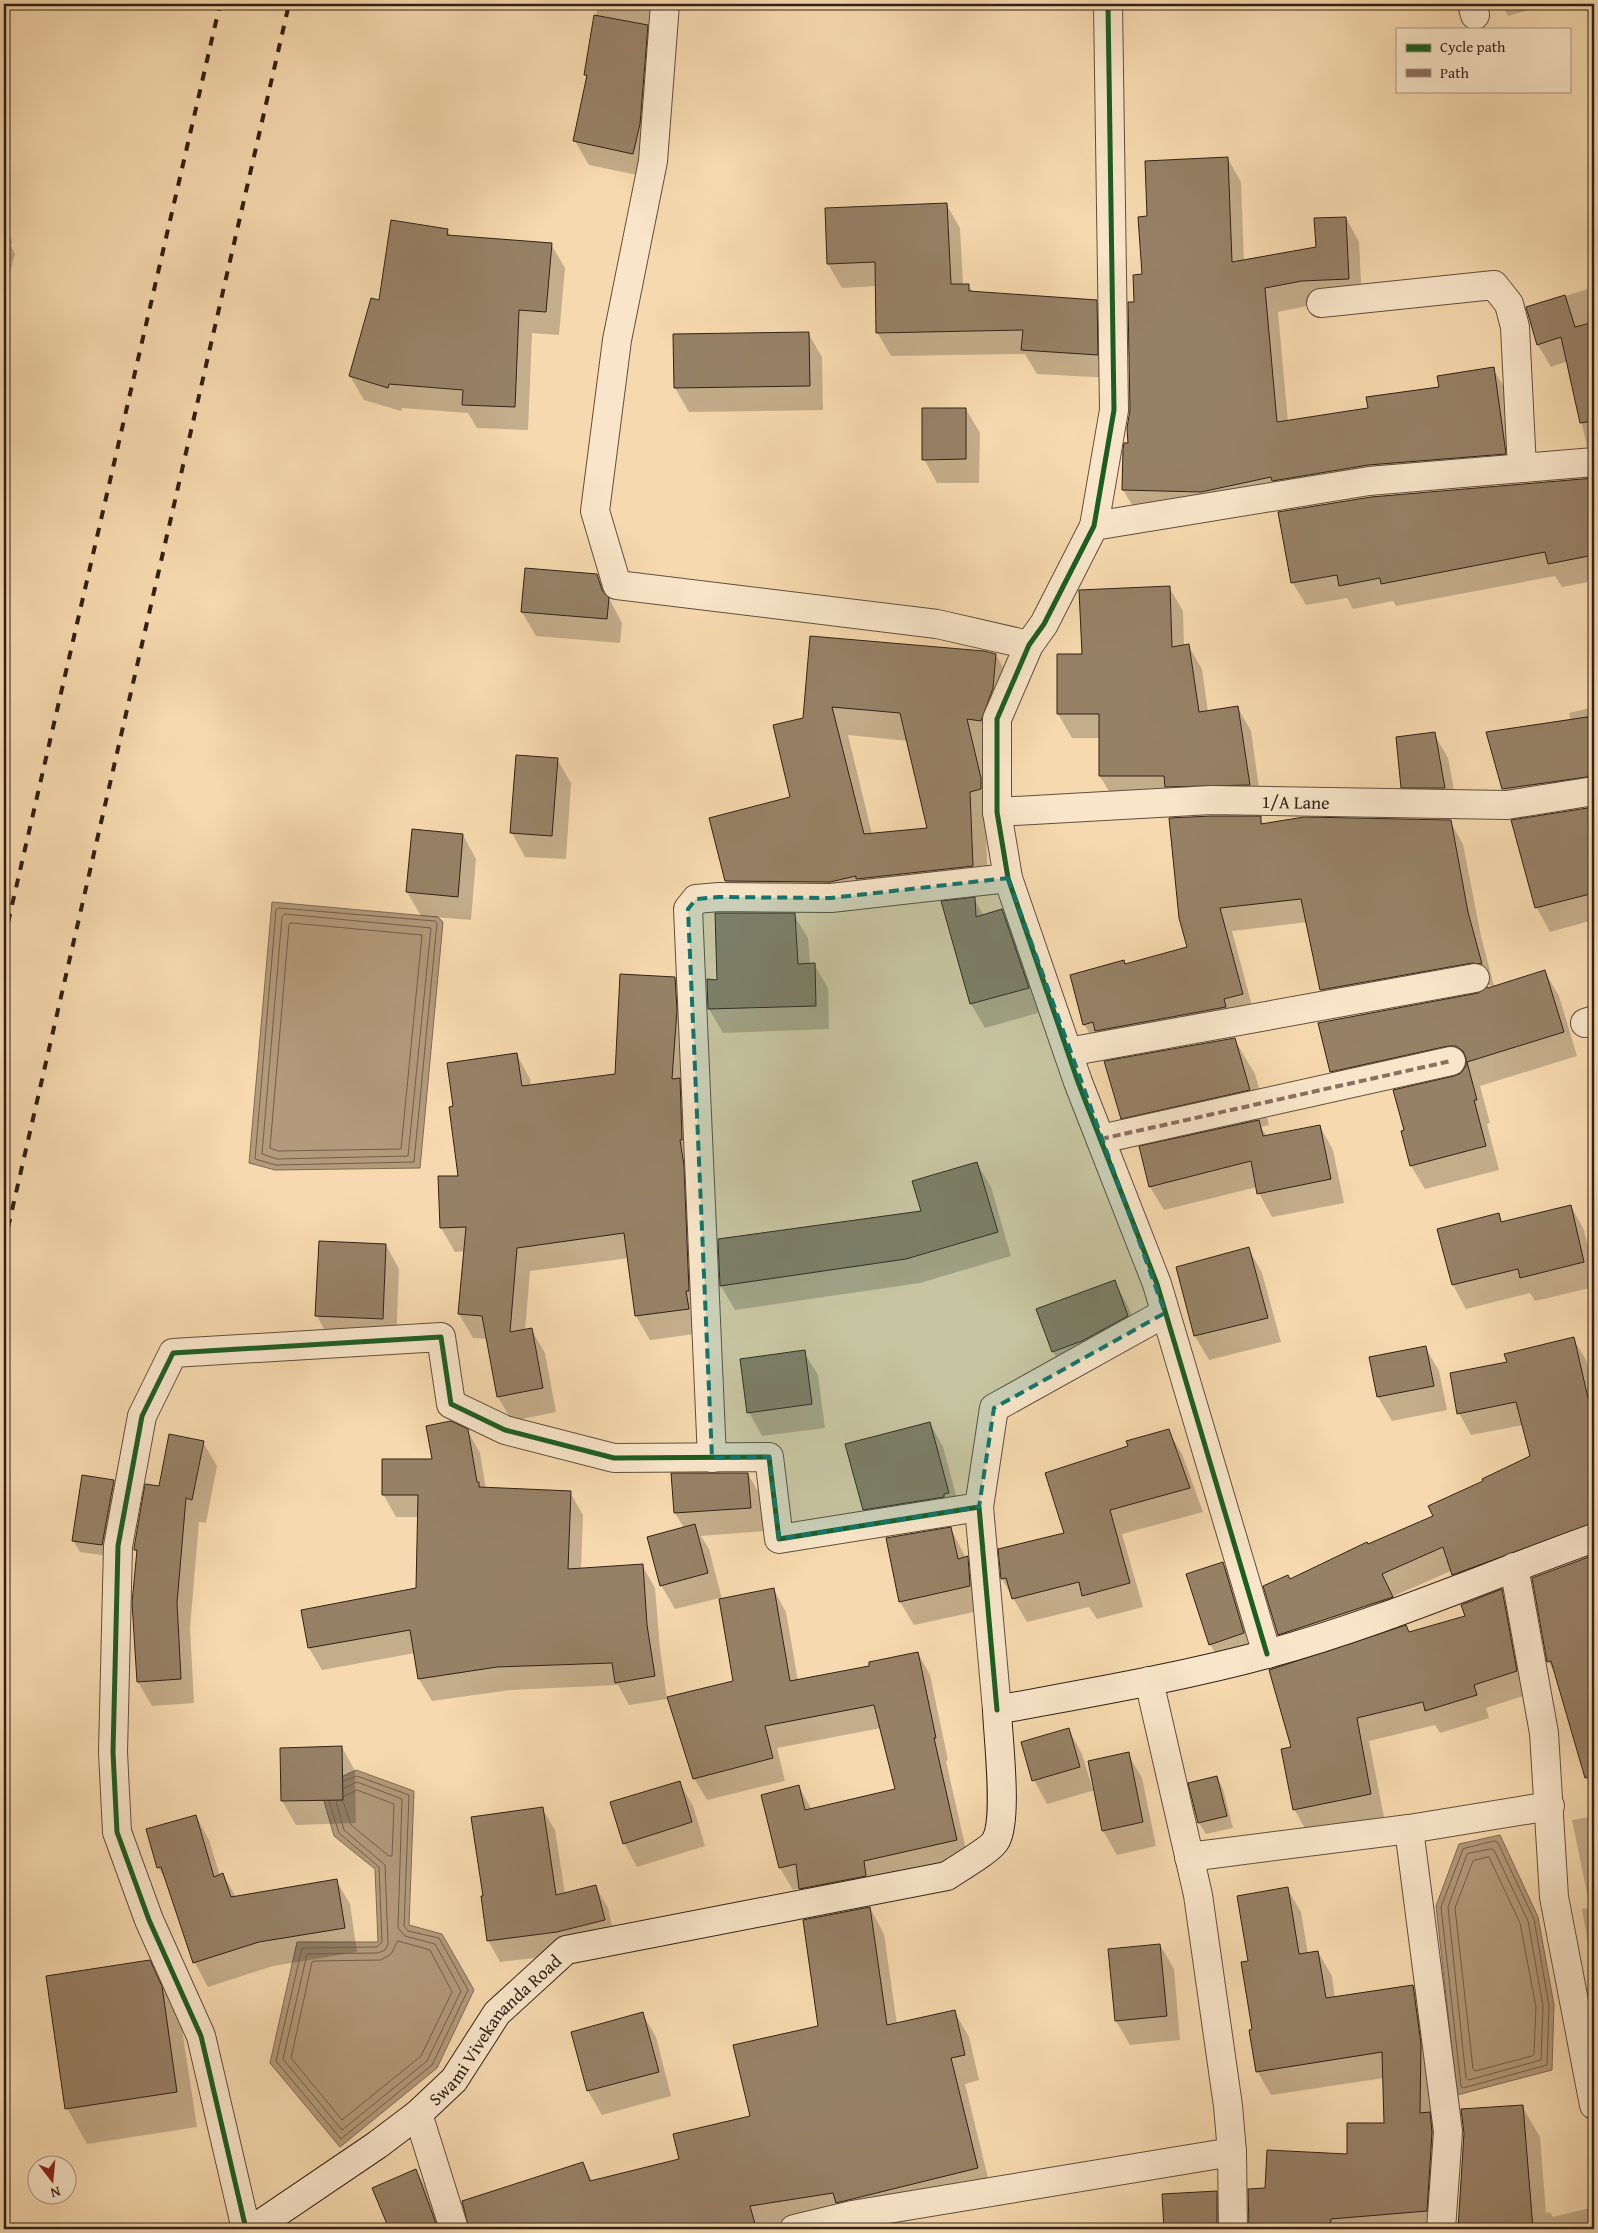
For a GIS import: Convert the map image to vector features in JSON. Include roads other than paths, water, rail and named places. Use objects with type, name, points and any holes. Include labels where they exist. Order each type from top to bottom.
[{"type":"street","points":[[665,4],[653,161],[617,340],[595,511],[618,585],[937,624],[1029,645]]},
{"type":"street","points":[[1108,4],[1114,410],[1094,526],[1044,624],[1029,645],[997,719],[997,812],[1008,878],[1068,1052],[1157,1284],[1267,1654]]},
{"type":"street","points":[[1321,303],[1494,285],[1509,304],[1515,326],[1522,468]]},
{"type":"street","points":[[1094,526],[1369,481],[1594,462]]},
{"type":"street","name":"1/A Lane","points":[[997,812],[1210,800],[1507,805],[1594,791]]},
{"type":"street","points":[[712,1458],[688,909],[696,899],[719,897],[831,898],[1008,878]]},
{"type":"street","points":[[1068,1052],[1475,978]]},
{"type":"street","points":[[1101,1139],[1451,1061]]},
{"type":"street","points":[[1165,1312],[994,1408],[979,1507],[997,1710],[1150,1681],[1267,1654],[1345,1630],[1594,1538]]},
{"type":"street","points":[[246,2229],[201,2036],[149,1920],[116,1832],[113,1752],[118,1546],[142,1416],[173,1353],[441,1337],[451,1404],[504,1430],[614,1458],[769,1457],[779,1539],[979,1507]]},
{"type":"street","points":[[1514,1567],[1544,1733],[1550,1806],[1554,1897],[1594,2105]]},
{"type":"street","points":[[1150,1681],[1198,1895],[1228,2106],[1232,2152],[1233,2229]]},
{"type":"street","name":"Swami Vivekananda Road","points":[[253,2229],[377,2145],[418,2114],[454,2080],[497,2013],[566,1950],[947,1876],[996,1841],[1002,1819],[997,1710]]},
{"type":"street","points":[[1189,1857],[1409,1829],[1550,1806]]},
{"type":"street","points":[[1409,1829],[1448,2132],[1441,2229]]},
{"type":"street","points":[[418,2114],[454,2229]]},
{"type":"street","points":[[794,2229],[852,2215],[1232,2152]]},
{"type":"water","points":[[272,902],[438,917],[443,922],[420,1168],[275,1170],[249,1163]]},
{"type":"water","points":[[356,1770],[414,1791],[409,1925],[442,1934],[474,1990],[437,2068],[340,2147],[270,2063],[297,1942],[378,1942],[375,1869],[334,1836],[320,1787]]},
{"type":"water","points":[[1500,1835],[1538,1917],[1554,2005],[1552,2070],[1457,2095],[1436,1906],[1459,1844]]},
{"type":"railway","points":[[4,940],[220,4]]},
{"type":"railway","points":[[4,1245],[289,4]]}]
